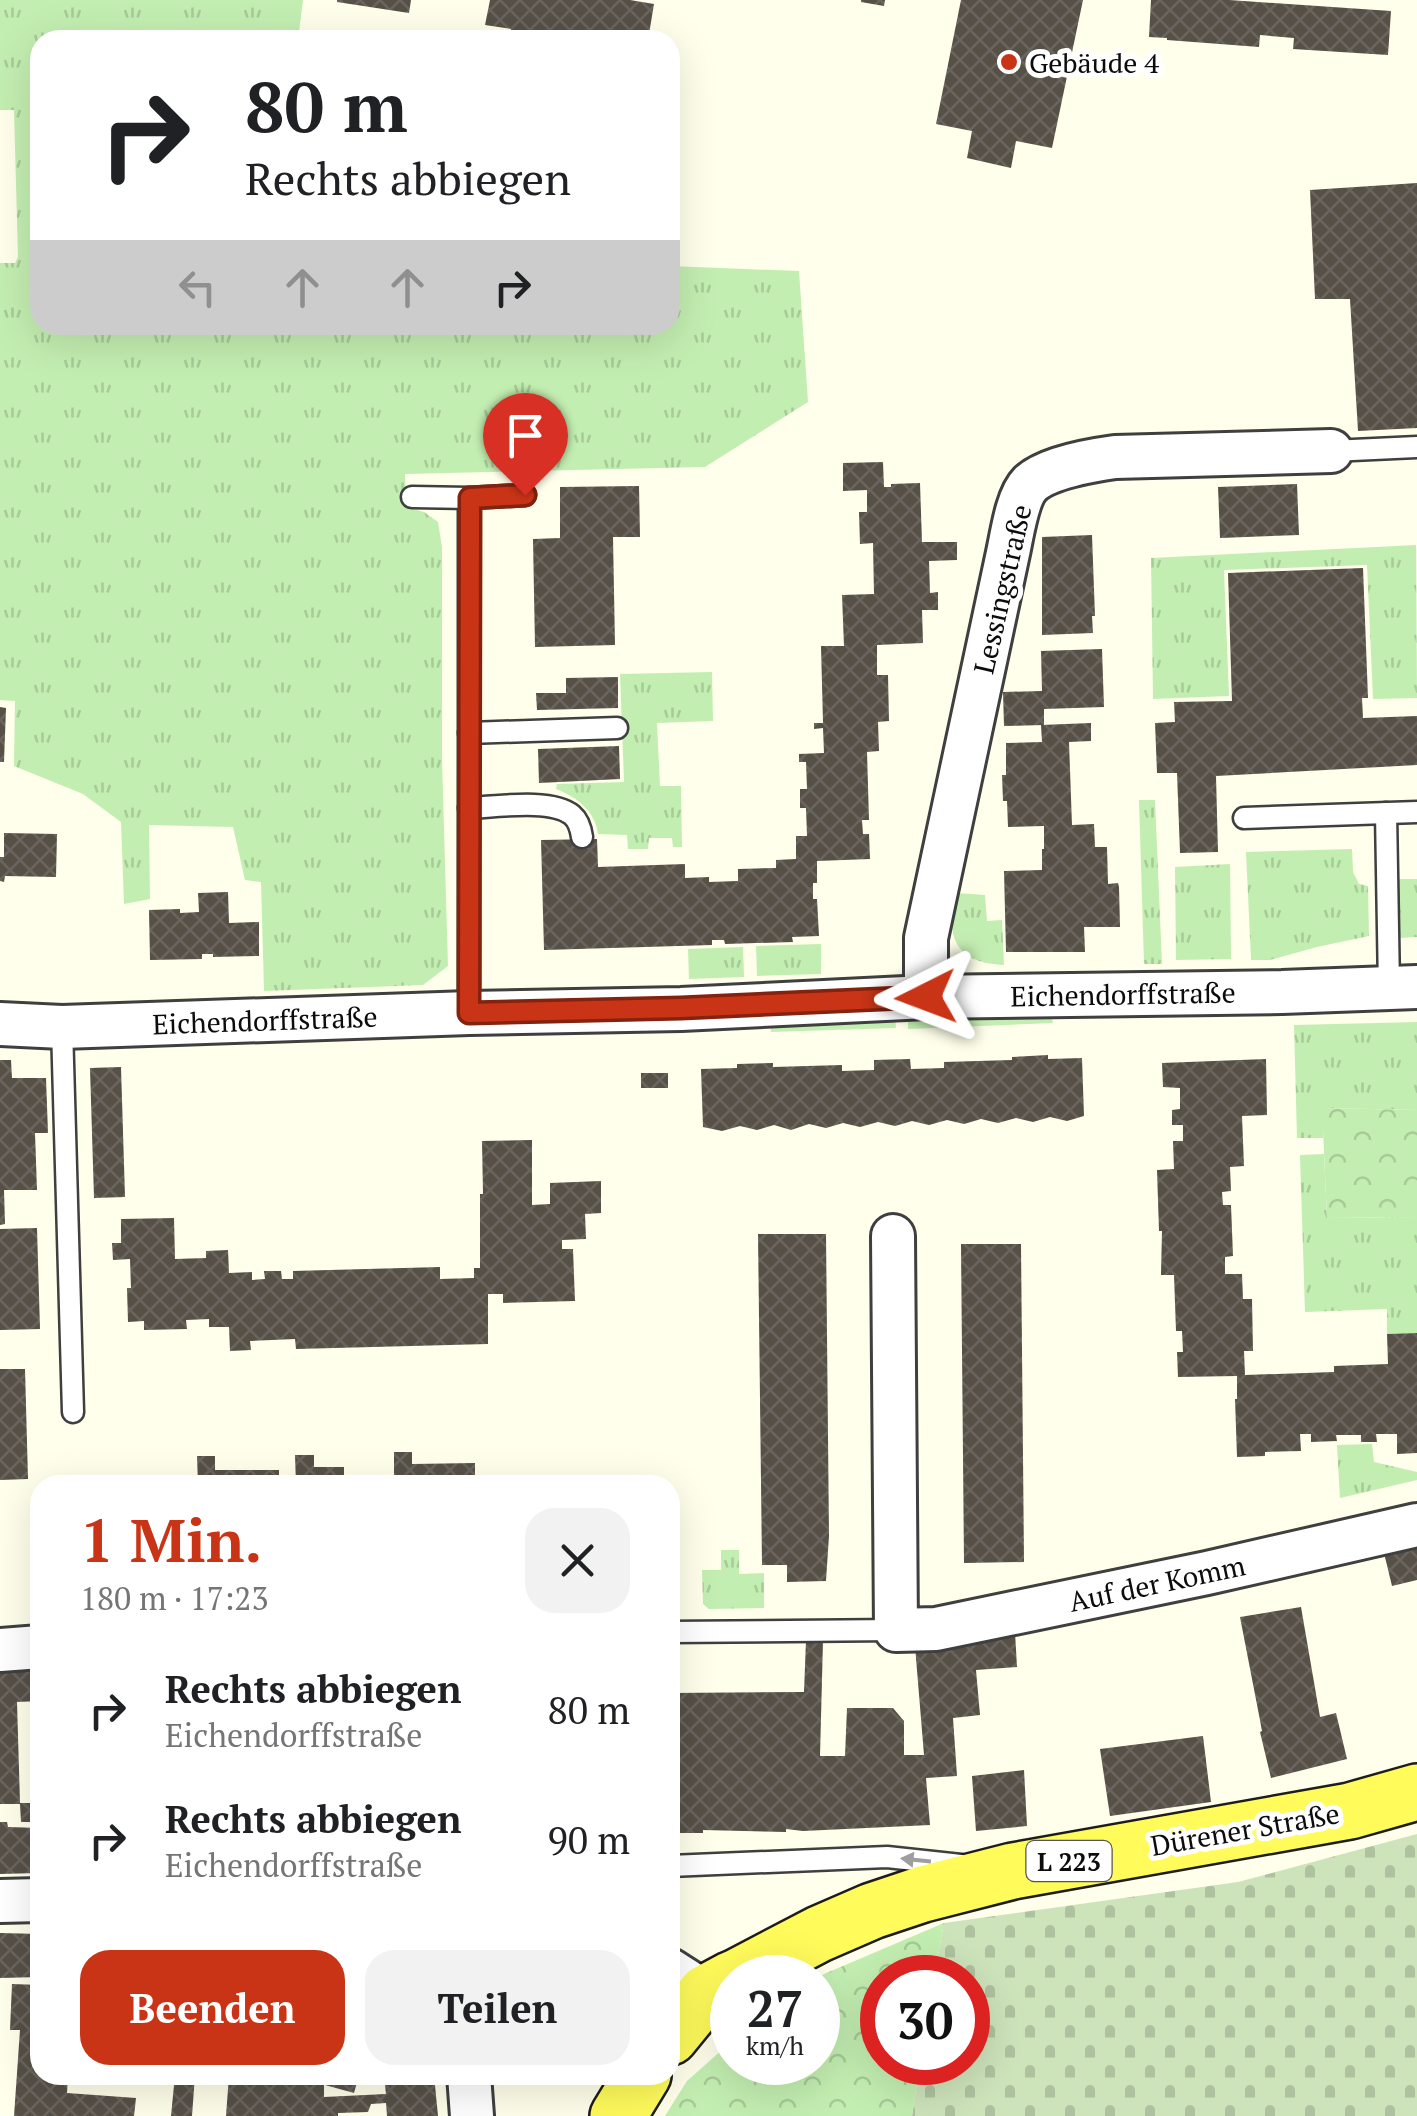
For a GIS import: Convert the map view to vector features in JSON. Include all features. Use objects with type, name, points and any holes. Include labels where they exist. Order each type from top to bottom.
[{"type":"main road","name":"Dürener Straße","points":[[770,1955],[872,1911],[1013,1870],[1350,1811],[1417,1792]]},
{"type":"main road","name":"L 223","points":[[680,2023],[710,1981]]},
{"type":"main road","points":[[618,2116],[637,2085]]},
{"type":"street","name":"Lessingstraße","points":[[926,997],[926,938],[1008,553],[1022,496],[1030,484],[1065,467],[1115,457],[1332,451]]},
{"type":"street","name":"Eichendorffstraße","points":[[0,1024],[62,1026],[926,997],[1403,987]]},
{"type":"street","points":[[893,1236],[896,1630]]},
{"type":"street","name":"Auf der Komm","points":[[896,1630],[936,1629],[1207,1574],[1417,1524]]},
{"type":"street","points":[[0,1650],[30,1647]]},
{"type":"street","points":[[0,1901],[30,1900]]},
{"type":"street","points":[[470,2085],[472,2116]]},
{"type":"lane","points":[[1332,451],[1417,447]]},
{"type":"lane","points":[[412,497],[525,495]]},
{"type":"lane","points":[[469,1013],[470,498]]},
{"type":"lane","points":[[470,733],[616,728]]},
{"type":"lane","points":[[470,808],[555,808],[573,816],[582,837]]},
{"type":"lane","points":[[1244,818],[1417,812]]},
{"type":"lane","points":[[1386,813],[1403,987]]},
{"type":"lane","points":[[62,1026],[73,1412]]},
{"type":"lane","name":"Auf der Komm","points":[[680,1632],[896,1630]]},
{"type":"lane","name":"Dürener Straße","points":[[680,1866],[887,1858],[1013,1870]]},
{"type":"green space","points":[[0,0],[303,0],[299,30],[30,30],[30,335],[680,335],[680,266],[799,271],[808,402],[705,467],[405,474],[406,507],[424,512],[438,522],[442,547],[442,760],[448,966],[423,985],[264,991],[261,882],[245,880],[233,827],[149,825],[150,899],[124,904],[121,822],[83,794],[14,766],[15,701],[0,700],[0,263],[15,263],[18,257],[14,110],[0,110]]},
{"type":"green space","points":[[1416,545],[1417,698],[1373,699],[1367,565],[1224,570],[1229,696],[1153,699],[1151,558]]},
{"type":"green space","points":[[712,672],[713,721],[657,723],[660,786],[681,786],[682,847],[673,847],[672,838],[649,838],[648,849],[628,849],[627,835],[598,834],[584,806],[556,789],[557,784],[624,782],[620,674]]},
{"type":"green space","points":[[1139,800],[1155,800],[1162,964],[1144,964]]},
{"type":"green space","points":[[1352,849],[1353,872],[1359,884],[1368,886],[1369,936],[1270,960],[1251,960],[1246,852]]},
{"type":"green space","points":[[1230,864],[1231,959],[1176,960],[1175,867]]},
{"type":"green space","points":[[1397,879],[1417,879],[1417,937],[1399,938]]},
{"type":"green space","points":[[957,893],[985,895],[987,921],[1002,920],[1004,965],[977,960],[957,945],[952,922]]},
{"type":"green space","points":[[821,944],[821,974],[757,976],[756,946]]},
{"type":"green space","points":[[743,947],[744,977],[689,979],[688,949]]},
{"type":"green space","points":[[1051,1013],[1053,1023],[908,1029],[908,1017]]},
{"type":"green space","points":[[895,1018],[896,1028],[771,1032],[770,1022]]},
{"type":"green space","points":[[1417,1022],[1417,1110],[1323,1108],[1323,1138],[1297,1138],[1294,1025]]},
{"type":"green space","points":[[1322,1108],[1417,1110],[1417,1217],[1327,1218]]},
{"type":"green space","points":[[1324,1154],[1327,1218],[1417,1217],[1417,1333],[1387,1334],[1387,1309],[1305,1312],[1300,1155]]},
{"type":"green space","points":[[1372,1444],[1374,1462],[1417,1472],[1417,1480],[1340,1498],[1337,1445]]},
{"type":"green space","points":[[721,1550],[739,1550],[739,1574],[764,1573],[764,1608],[709,1609],[703,1604],[702,1570],[721,1570]]},
{"type":"green space","points":[[1417,1834],[1417,2116],[912,2116],[917,2085],[990,2085],[990,1955],[938,1955],[944,1923],[1238,1882]]},
{"type":"green space","points":[[944,1923],[938,1955],[869,1955]]},
{"type":"green space","points":[[860,1959],[860,2085],[917,2085],[912,2116],[665,2116],[687,2081],[710,2061],[710,2085],[840,2085],[840,1967]]},
{"type":"building","points":[[337,0],[411,0],[409,13]]},
{"type":"building","points":[[490,0],[630,0],[654,4],[650,30],[511,30],[485,25]]},
{"type":"building","points":[[861,0],[885,0],[884,6]]},
{"type":"building","name":"Gebäude 4","points":[[961,0],[1083,0],[1052,148],[1016,141],[1011,168],[967,158],[972,131],[936,124]]},
{"type":"building","points":[[1151,0],[1229,0],[1391,11],[1388,55],[1293,49],[1294,38],[1260,35],[1259,47],[1149,37]]},
{"type":"building","points":[[1417,183],[1417,428],[1358,431],[1350,299],[1315,299],[1310,190]]},
{"type":"building","points":[[883,462],[884,487],[920,483],[922,542],[957,542],[957,560],[929,561],[930,593],[938,592],[938,610],[922,610],[923,643],[877,645],[877,675],[888,675],[889,721],[878,722],[879,751],[867,752],[869,820],[862,820],[863,834],[869,834],[870,859],[817,861],[813,899],[817,899],[819,936],[792,937],[793,942],[725,944],[724,940],[712,940],[712,945],[544,950],[541,840],[597,839],[598,867],[685,864],[685,878],[709,877],[709,882],[738,881],[738,869],[776,868],[776,860],[796,859],[796,836],[807,836],[806,808],[800,808],[800,789],[807,789],[806,762],[799,762],[799,754],[824,753],[823,728],[814,729],[814,723],[823,723],[821,646],[844,646],[842,595],[874,594],[873,543],[860,544],[859,512],[867,512],[867,490],[843,491],[843,463]]},
{"type":"building","points":[[1297,484],[1299,535],[1220,538],[1218,487]]},
{"type":"building","points":[[639,486],[640,537],[613,537],[615,645],[535,647],[533,539],[560,538],[560,487]]},
{"type":"building","points":[[1092,535],[1093,633],[1042,635],[1042,537]]},
{"type":"building","points":[[1363,568],[1368,698],[1362,698],[1363,718],[1417,716],[1417,765],[1216,776],[1218,852],[1180,853],[1177,773],[1157,773],[1155,723],[1175,722],[1174,702],[1232,701],[1228,573]]},
{"type":"building","points":[[1102,649],[1104,707],[1044,709],[1044,725],[1004,726],[1003,692],[1042,691],[1041,651]]},
{"type":"building","points":[[618,677],[618,708],[537,710],[536,693],[566,693],[566,678]]},
{"type":"building","points":[[0,707],[6,708],[4,762],[0,762]]},
{"type":"building","points":[[1091,723],[1091,741],[1069,742],[1072,825],[1094,824],[1095,847],[1107,847],[1108,884],[1118,883],[1119,887],[1120,927],[1084,927],[1085,952],[1006,952],[1004,871],[1042,870],[1044,826],[1008,827],[1002,775],[1006,775],[1006,743],[1042,742],[1041,725]]},
{"type":"building","points":[[619,746],[620,779],[539,783],[538,749]]},
{"type":"building","points":[[4,833],[57,834],[56,877],[5,876],[4,882],[0,881]]},
{"type":"building","points":[[228,892],[229,923],[259,922],[259,956],[202,954],[202,959],[150,960],[149,910],[199,912],[198,893]]},
{"type":"building","points":[[1048,1055],[1048,1059],[1082,1058],[1084,1116],[1033,1122],[1016,1118],[998,1123],[981,1119],[964,1124],[947,1120],[929,1125],[912,1121],[895,1126],[878,1122],[860,1127],[843,1123],[826,1128],[809,1124],[791,1130],[774,1125],[757,1130],[740,1126],[722,1131],[703,1127],[701,1069],[773,1063],[773,1067],[842,1065],[842,1071],[874,1070],[874,1060],[910,1059],[911,1069],[944,1068],[944,1062]]},
{"type":"building","points":[[1266,1059],[1267,1115],[1242,1116],[1244,1166],[1230,1167],[1231,1191],[1222,1192],[1223,1205],[1231,1205],[1233,1256],[1225,1257],[1225,1274],[1242,1274],[1243,1299],[1252,1299],[1253,1351],[1244,1351],[1245,1375],[1334,1372],[1334,1366],[1388,1364],[1387,1334],[1417,1333],[1417,1453],[1397,1454],[1397,1434],[1376,1434],[1377,1442],[1361,1442],[1361,1435],[1336,1435],[1337,1441],[1311,1442],[1311,1434],[1300,1434],[1301,1451],[1237,1457],[1237,1376],[1178,1377],[1177,1352],[1183,1352],[1182,1331],[1176,1331],[1174,1275],[1161,1275],[1157,1170],[1174,1169],[1173,1141],[1183,1141],[1183,1125],[1172,1125],[1172,1110],[1180,1109],[1180,1088],[1163,1087],[1162,1063]]},
{"type":"building","points":[[0,1060],[11,1060],[12,1078],[46,1078],[48,1133],[35,1133],[37,1190],[4,1190],[5,1224],[0,1225]]},
{"type":"building","points":[[121,1067],[125,1197],[94,1198],[90,1068]]},
{"type":"building","points":[[641,1073],[668,1073],[668,1088],[641,1088]]},
{"type":"building","points":[[532,1140],[532,1205],[550,1204],[550,1183],[601,1181],[601,1213],[585,1214],[586,1239],[562,1240],[562,1249],[573,1249],[575,1301],[503,1303],[503,1294],[488,1294],[488,1344],[296,1349],[295,1339],[250,1341],[251,1350],[230,1351],[229,1327],[209,1327],[209,1319],[186,1320],[187,1329],[144,1330],[144,1321],[128,1322],[130,1259],[113,1260],[112,1243],[121,1243],[121,1219],[174,1218],[175,1259],[206,1258],[206,1251],[228,1250],[229,1273],[252,1272],[252,1280],[265,1279],[264,1271],[281,1271],[282,1279],[293,1279],[293,1271],[440,1267],[440,1279],[474,1278],[474,1268],[480,1268],[482,1141]]},
{"type":"building","points":[[37,1228],[40,1329],[0,1330],[0,1229]]},
{"type":"building","points":[[758,1234],[826,1234],[829,1536],[826,1581],[787,1582],[787,1565],[762,1565]]},
{"type":"building","points":[[961,1244],[1021,1244],[1024,1562],[964,1563]]},
{"type":"building","points":[[0,1369],[25,1369],[28,1479],[0,1480]]},
{"type":"building","points":[[394,1452],[412,1452],[412,1464],[475,1463],[475,1475],[394,1475]]},
{"type":"building","points":[[295,1455],[314,1455],[314,1467],[344,1467],[344,1475],[296,1475]]},
{"type":"building","points":[[197,1456],[215,1456],[215,1470],[279,1470],[279,1475],[198,1475]]},
{"type":"building","points":[[1417,1546],[1417,1580],[1392,1586],[1384,1553]]},
{"type":"building","points":[[1301,1607],[1320,1717],[1336,1713],[1347,1759],[1271,1778],[1240,1617]]},
{"type":"building","points":[[1015,1632],[1017,1667],[976,1670],[980,1715],[953,1718],[957,1776],[926,1778],[930,1825],[680,1833],[680,1693],[804,1692],[806,1640],[823,1641],[820,1756],[845,1756],[847,1708],[893,1708],[904,1721],[904,1755],[924,1755],[915,1646]]},
{"type":"building","points":[[30,1668],[30,1701],[17,1702],[20,1803],[30,1803],[30,1822],[21,1822],[20,1804],[0,1804],[0,1671]]},
{"type":"building","points":[[1203,1736],[1211,1802],[1110,1816],[1100,1749]]},
{"type":"building","points":[[1024,1770],[1027,1826],[976,1831],[972,1776]]},
{"type":"building","points":[[0,1822],[7,1822],[8,1827],[30,1828],[30,1873],[0,1874]]},
{"type":"building","points":[[0,1933],[30,1934],[30,1977],[0,1978]]},
{"type":"building","points":[[12,1984],[30,1985],[30,2085],[67,2085],[67,2093],[136,2098],[134,2116],[14,2116],[20,2030],[10,2030]]},
{"type":"building","points":[[174,2085],[194,2085],[192,2116],[171,2116]]},
{"type":"building","points":[[228,2085],[324,2085],[324,2097],[386,2094],[385,2085],[435,2085],[438,2116],[387,2116],[386,2103],[371,2104],[368,2112],[338,2116],[226,2116]]},
{"type":"building","points":[[325,2085],[356,2085],[354,2093]]},
{"type":"place","name":"Gebäude 4","points":[[1009,62]]},
{"type":"route","points":[[525,495],[470,498],[469,1013],[926,997]]}]
